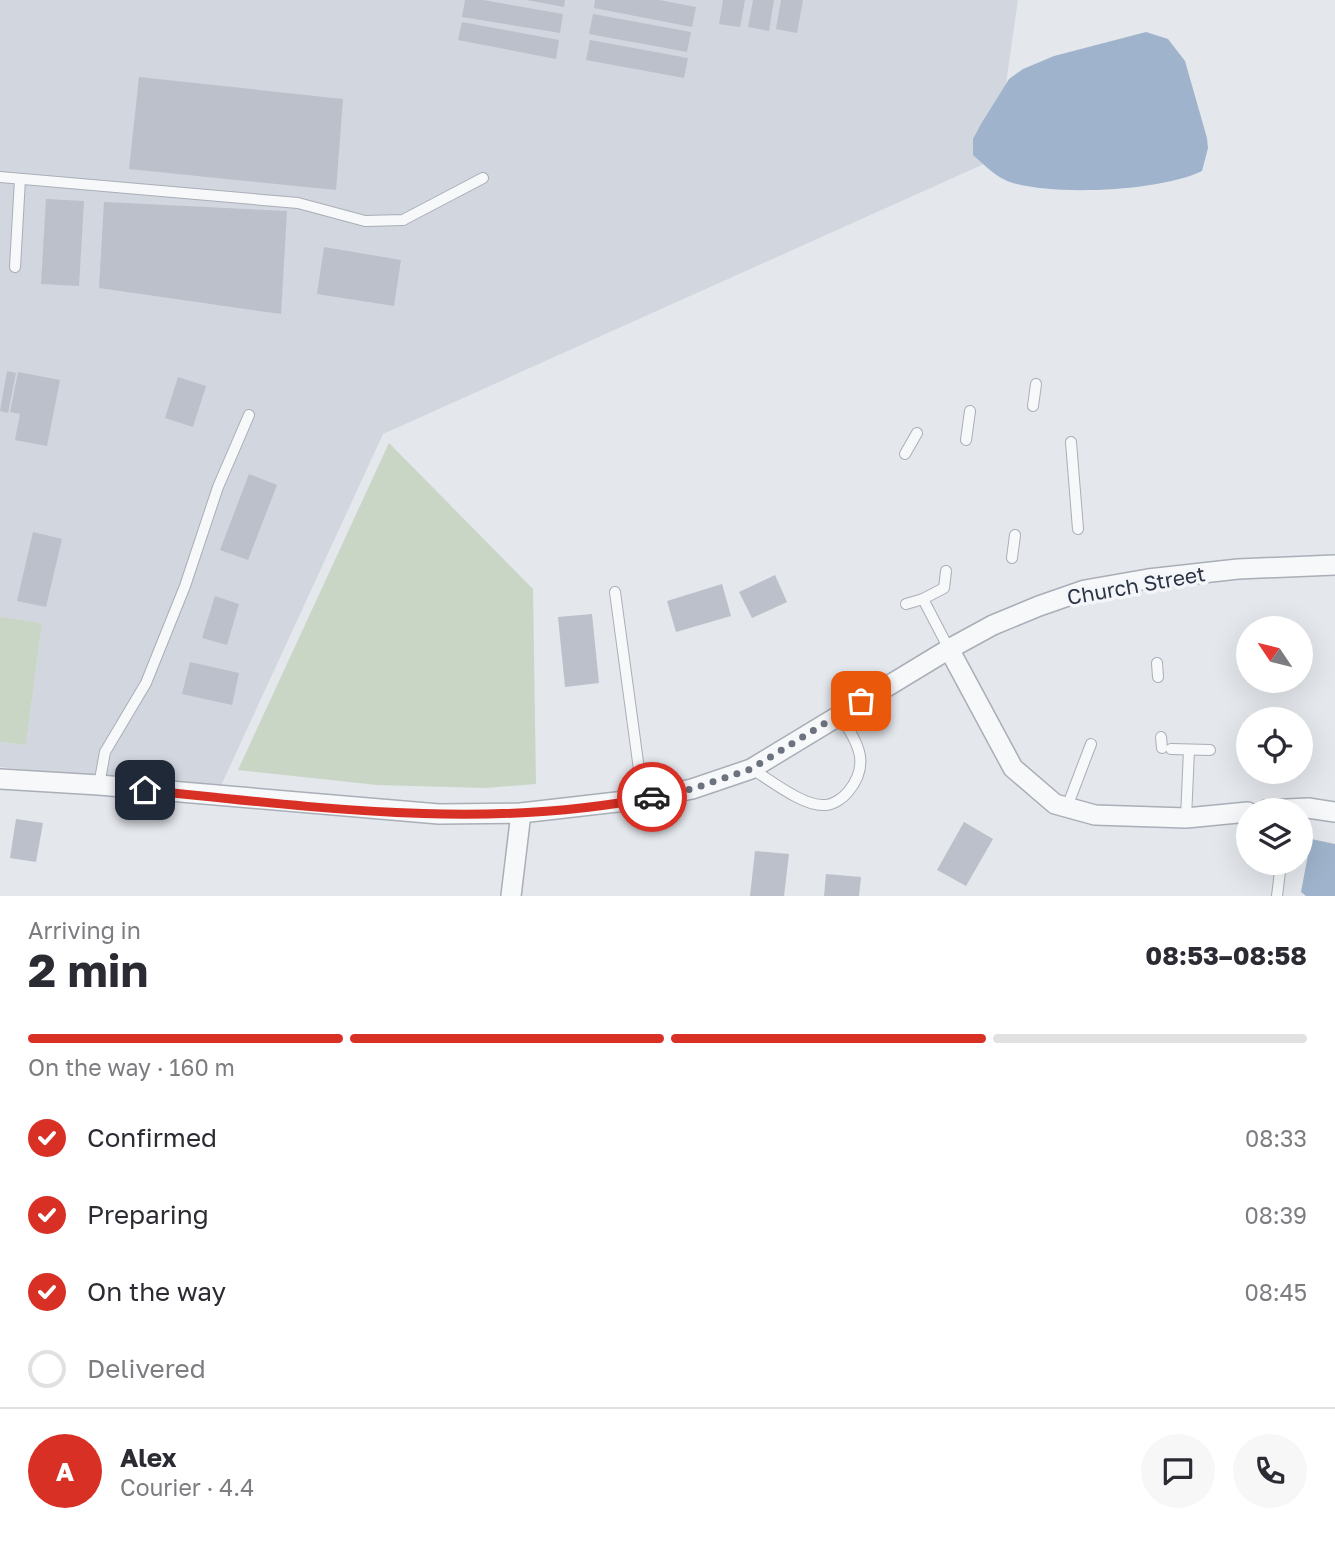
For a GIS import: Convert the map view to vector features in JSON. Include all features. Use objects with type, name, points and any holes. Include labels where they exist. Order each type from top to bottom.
[{"type":"street","name":"Church Street","points":[[0,779],[439,814],[521,813],[643,799],[692,789],[751,769],[992,625],[1085,590],[1148,579],[1238,569],[1335,565]]},
{"type":"street","points":[[949,649],[1013,768],[1055,804],[1095,815],[1186,818],[1236,813]]},
{"type":"street","points":[[1313,809],[1335,812]]},
{"type":"street","points":[[511,896],[521,813]]},
{"type":"lane","points":[[0,177],[298,203],[365,221],[403,219],[483,178]]},
{"type":"lane","points":[[15,267],[20,179]]},
{"type":"lane","points":[[1033,406],[1036,384]]},
{"type":"lane","points":[[966,440],[970,411]]},
{"type":"lane","points":[[99,785],[105,752],[146,683],[185,586],[218,487],[249,415]]},
{"type":"lane","points":[[905,454],[917,433]]},
{"type":"lane","points":[[1071,442],[1078,529]]},
{"type":"lane","points":[[1012,558],[1016,535]]},
{"type":"lane","points":[[906,604],[944,588],[946,571]]},
{"type":"lane","points":[[615,592],[643,799]]},
{"type":"lane","points":[[923,599],[949,649]]},
{"type":"lane","points":[[1157,663],[1158,677]]},
{"type":"lane","points":[[751,769],[805,801],[825,806],[843,799],[854,785],[862,766],[858,744],[839,714]]},
{"type":"lane","points":[[1161,737],[1166,749],[1210,750]]},
{"type":"lane","points":[[1067,807],[1091,744]]},
{"type":"lane","points":[[1186,818],[1188,750]]},
{"type":"lane","points":[[1277,896],[1280,875]]},
{"type":"shaded area","points":[[0,0],[1018,0],[995,159],[383,434],[219,790],[0,767],[0,742],[26,745],[42,623],[0,617]]},
{"type":"green space","points":[[389,443],[533,589],[536,784],[485,788],[377,785],[238,770]]},
{"type":"green space","points":[[0,617],[42,623],[26,745],[0,742]]},
{"type":"water","points":[[1146,32],[1168,39],[1185,61],[1207,138],[1208,148],[1202,171],[1184,178],[1136,187],[1055,189],[1007,181],[973,155],[973,139],[981,124],[1009,79],[1023,69],[1054,56]]},
{"type":"water","points":[[1313,839],[1335,844],[1335,896],[1306,896],[1301,892],[1304,875],[1313,875]]},
{"type":"building","points":[[465,0],[483,0],[563,14],[560,33],[462,17]]},
{"type":"building","points":[[527,0],[565,0],[564,7]]},
{"type":"building","points":[[595,0],[659,0],[696,7],[692,27],[594,8]]},
{"type":"building","points":[[723,0],[745,0],[740,27],[719,24]]},
{"type":"building","points":[[753,0],[774,0],[769,31],[748,27]]},
{"type":"building","points":[[781,0],[803,0],[797,33],[776,29]]},
{"type":"building","points":[[593,14],[691,32],[687,52],[589,34]]},
{"type":"building","points":[[462,22],[559,40],[556,59],[458,40]]},
{"type":"building","points":[[590,40],[688,58],[684,78],[586,60]]},
{"type":"building","points":[[139,77],[343,99],[336,190],[129,169]]},
{"type":"building","points":[[46,199],[84,201],[79,286],[41,284]]},
{"type":"building","points":[[104,202],[287,211],[281,314],[99,288]]},
{"type":"building","points":[[324,247],[401,260],[394,306],[317,294]]},
{"type":"building","points":[[7,371],[16,373],[8,413],[0,411]]},
{"type":"building","points":[[18,372],[60,380],[47,446],[15,440],[20,414],[10,412]]},
{"type":"building","points":[[178,377],[206,386],[193,427],[165,418]]},
{"type":"building","points":[[249,474],[277,485],[248,560],[220,550]]},
{"type":"building","points":[[33,532],[62,539],[46,607],[17,601]]},
{"type":"building","points":[[775,575],[787,602],[752,618],[739,592]]},
{"type":"building","points":[[722,584],[731,616],[676,632],[667,601]]},
{"type":"building","points":[[215,596],[239,604],[227,645],[202,638]]},
{"type":"building","points":[[592,614],[599,683],[565,687],[558,617]]},
{"type":"building","points":[[190,662],[239,673],[232,705],[182,694]]},
{"type":"building","points":[[16,819],[43,823],[36,862],[10,858]]},
{"type":"building","points":[[964,822],[993,839],[966,886],[937,870]]},
{"type":"building","points":[[755,851],[789,854],[784,896],[750,896]]},
{"type":"building","points":[[826,874],[861,877],[859,896],[824,896]]},
{"type":"way so far","points":[[652,797],[692,789],[751,769],[861,701]]},
{"type":"route","points":[[145,790],[439,814],[521,813],[652,797]]}]
